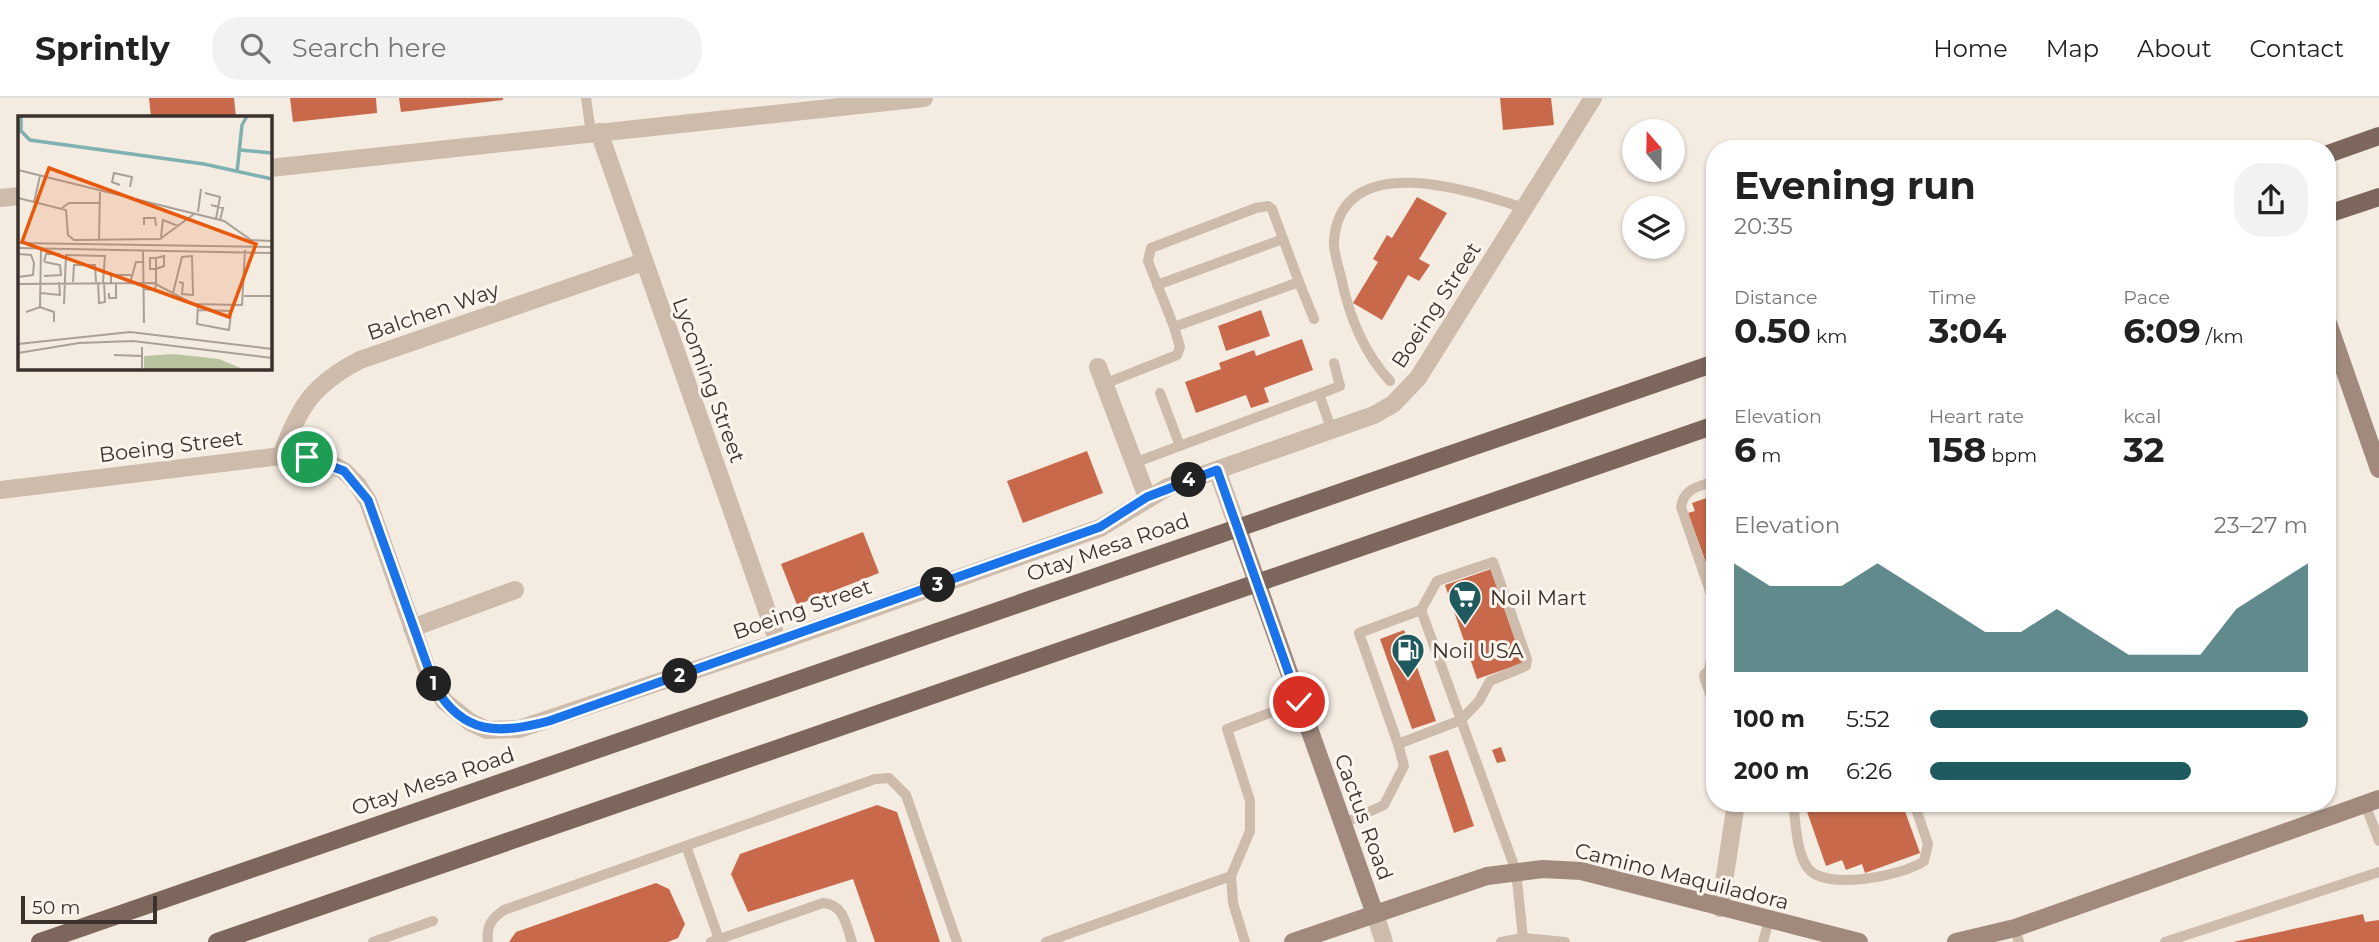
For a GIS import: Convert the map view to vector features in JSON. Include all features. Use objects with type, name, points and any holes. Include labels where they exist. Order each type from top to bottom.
[{"type":"main road","points":[[2336,151],[2379,136]]},
{"type":"main road","points":[[2336,211],[2379,197]]},
{"type":"main road","name":"Otay Mesa Road","points":[[40,942],[1706,366]]},
{"type":"main road","points":[[217,942],[1706,428]]},
{"type":"street","points":[[271,169],[595,133],[799,105],[924,98]]},
{"type":"street","name":"Boeing Street","points":[[0,490],[281,456],[307,457],[328,463],[344,471],[368,500],[427,669],[444,701],[470,722],[486,730],[502,730],[549,721],[1100,527],[1147,497],[1374,415],[1406,392],[1593,98]]},
{"type":"street","name":"Lycoming Street","points":[[595,133],[778,642]]},
{"type":"street","points":[[0,198],[18,196]]},
{"type":"street","name":"Balchen Way","points":[[281,456],[298,411],[321,384],[360,360],[643,262]]},
{"type":"street","points":[[2336,346],[2379,469]]},
{"type":"street","points":[[1098,367],[1147,497]]},
{"type":"street","name":"Cactus Road","points":[[1217,470],[1384,942]]},
{"type":"street","points":[[412,628],[514,590]]},
{"type":"street","points":[[1956,942],[2017,935],[2372,801]]},
{"type":"street","points":[[1720,908],[1735,812]]},
{"type":"street","name":"Camino Maquiladora","points":[[1293,942],[1464,883],[1516,871],[1581,871],[1769,920],[1825,939],[1859,942]]},
{"type":"lane","points":[[586,98],[595,133]]},
{"type":"lane","points":[[1390,381],[1377,367],[1355,328],[1346,301],[1334,242],[1338,220],[1351,203],[1380,185],[1401,181],[1468,190],[1524,208]]},
{"type":"lane","points":[[1104,384],[1177,355],[1180,347],[1148,261],[1151,247],[1256,208],[1268,206],[1272,209],[1314,319]]},
{"type":"lane","points":[[1157,285],[1283,239]]},
{"type":"lane","points":[[1174,327],[1299,282]]},
{"type":"lane","points":[[1134,463],[1340,386],[1334,363]]},
{"type":"lane","points":[[1160,393],[1180,446]]},
{"type":"lane","points":[[1319,394],[1332,431]]},
{"type":"lane","points":[[1706,484],[1688,490],[1682,497],[1681,508],[1706,580]]},
{"type":"lane","points":[[1342,824],[1384,805],[1404,766],[1359,633],[1421,610],[1437,581],[1493,562],[1527,659],[1526,666],[1490,681],[1479,701],[1461,720],[1398,744]]},
{"type":"lane","points":[[1421,610],[1516,871],[1523,938]]},
{"type":"lane","points":[[1245,942],[1233,902],[1231,876],[1250,831],[1250,801],[1227,729],[1299,702]]},
{"type":"lane","points":[[488,942],[487,928],[492,918],[504,910],[875,779],[889,778],[906,795],[957,942]]},
{"type":"lane","points":[[2372,801],[2379,841]]},
{"type":"lane","points":[[1795,812],[1807,867],[1816,876],[1837,879],[1875,877],[1908,870],[1924,861],[1928,844],[1917,812]]},
{"type":"lane","points":[[686,846],[717,941],[823,903],[833,903],[840,910],[852,942]]},
{"type":"lane","points":[[2165,942],[2379,872]]},
{"type":"lane","points":[[1046,942],[1231,876]]},
{"type":"lane","points":[[1763,942],[1769,920]]},
{"type":"lane","points":[[373,942],[433,921]]},
{"type":"lane","points":[[1502,942],[1523,938],[1565,942]]},
{"type":"building","points":[[149,98],[234,98],[236,116],[151,116]]},
{"type":"building","points":[[290,98],[376,98],[377,113],[293,122]]},
{"type":"building","points":[[399,98],[503,98],[503,100],[401,112]]},
{"type":"building","points":[[1500,98],[1551,98],[1554,125],[1503,130]]},
{"type":"building","points":[[1417,197],[1447,213],[1419,259],[1430,265],[1419,281],[1408,275],[1382,320],[1353,303],[1378,262],[1373,259],[1387,235],[1392,238]]},
{"type":"building","points":[[1261,310],[1270,336],[1226,351],[1218,326]]},
{"type":"building","points":[[1302,339],[1313,370],[1264,388],[1269,402],[1251,408],[1246,395],[1196,413],[1185,382],[1221,369],[1219,363],[1254,350],[1256,356]]},
{"type":"building","points":[[1087,451],[1103,493],[1023,523],[1007,481]]},
{"type":"building","points":[[1706,498],[1706,563],[1688,513],[1695,511],[1692,503]]},
{"type":"building","points":[[863,532],[879,573],[797,605],[781,564]]},
{"type":"building","points":[[1491,569],[1523,663],[1477,679],[1445,585]]},
{"type":"building","name":"Noil USA","points":[[1404,630],[1436,721],[1412,729],[1380,639]]},
{"type":"building","points":[[1501,747],[1506,761],[1497,763],[1492,750]]},
{"type":"building","points":[[1448,750],[1474,826],[1454,833],[1429,756]]},
{"type":"building","points":[[877,805],[897,812],[940,942],[875,942],[853,879],[748,912],[731,874],[740,854]]},
{"type":"building","points":[[1807,812],[1905,812],[1920,853],[1865,873],[1862,864],[1846,870],[1842,860],[1826,866]]},
{"type":"building","points":[[656,883],[669,889],[685,924],[678,938],[668,942],[509,942],[516,932]]},
{"type":"building","points":[[2363,914],[2365,922],[2379,920],[2379,942],[2233,942]]},
{"type":"place","name":"Noil Mart","points":[[1465,627]]},
{"type":"place","name":"Noil USA","points":[[1408,680]]},
{"type":"route","points":[[307,457],[344,471],[368,500],[435,687],[455,712],[486,730],[519,729],[549,721],[778,642],[1100,527],[1147,497],[1217,470],[1299,702]]}]
